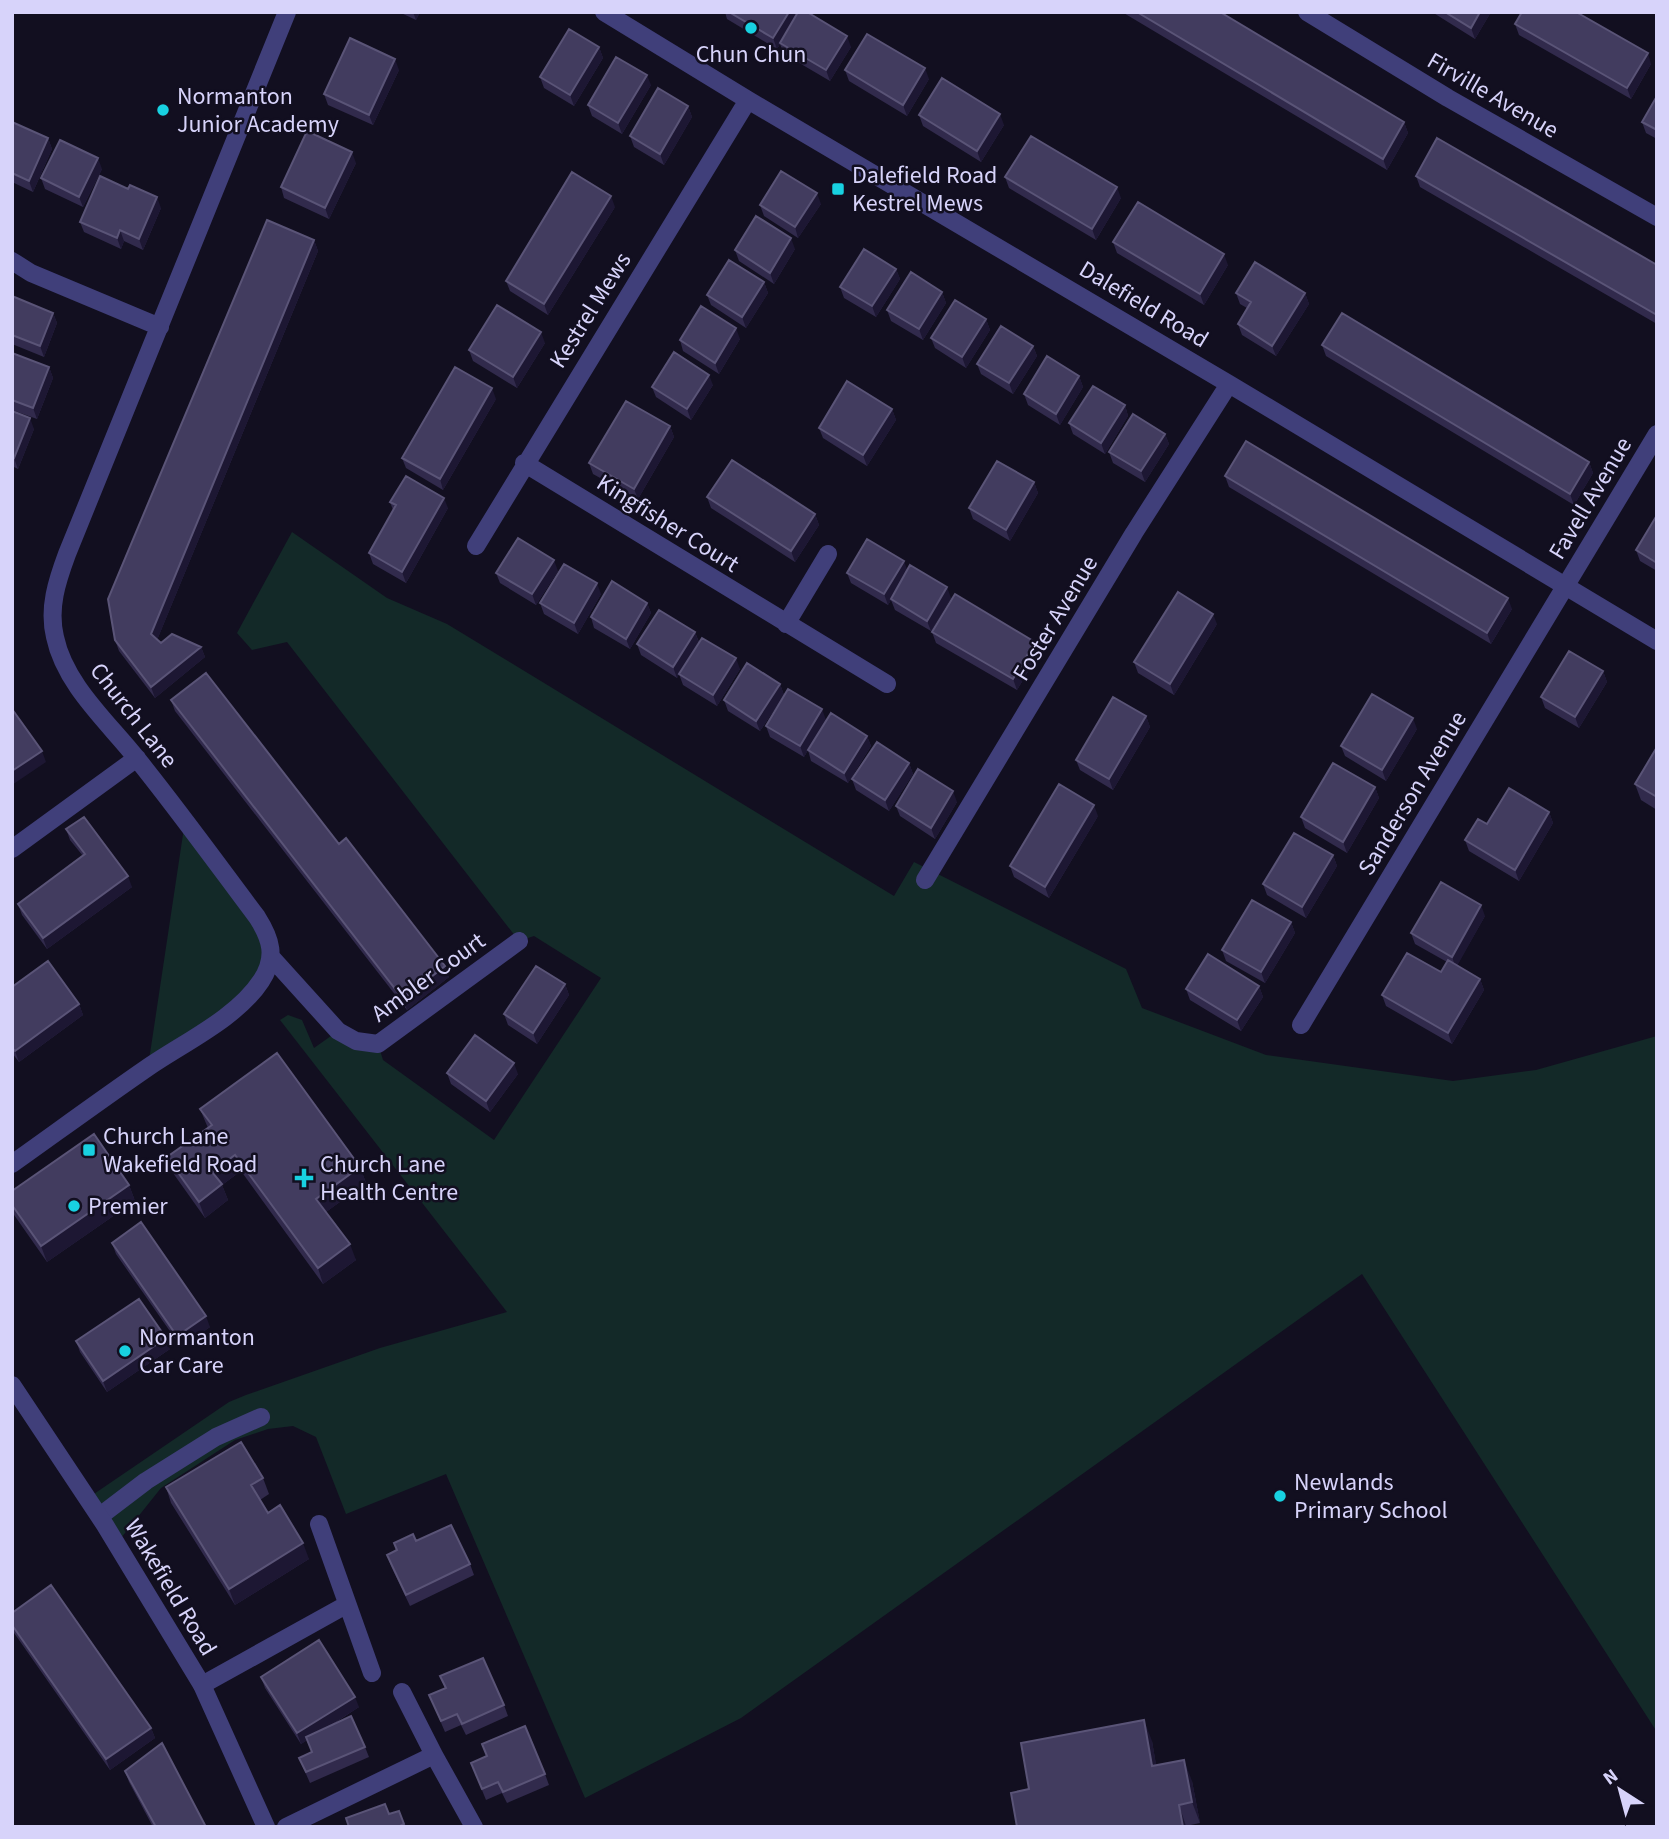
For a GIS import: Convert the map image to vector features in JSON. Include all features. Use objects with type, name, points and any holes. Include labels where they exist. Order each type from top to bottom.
[{"type":"street","name":"Church Lane","points":[[272,958],[269,936],[257,917],[65,666],[55,637],[52,609],[57,582],[67,554],[287,12]]},
{"type":"street","name":"Dalefield Road","points":[[604,12],[1657,641]]},
{"type":"street","name":"Firville Avenue","points":[[1307,12],[1448,98],[1657,217]]},
{"type":"street","name":"Kestrel Mews","points":[[476,546],[524,463],[748,100]]},
{"type":"street","points":[[12,261],[31,274],[160,327]]},
{"type":"street","name":"Foster Avenue","points":[[925,880],[1134,533],[1229,384]]},
{"type":"street","name":"Favell Avenue","points":[[1565,586],[1657,435]]},
{"type":"street","name":"Kingfisher Court","points":[[524,463],[887,684]]},
{"type":"street","points":[[786,624],[828,554]]},
{"type":"street","name":"Sanderson Avenue","points":[[1301,1025],[1565,586]]},
{"type":"street","points":[[12,849],[137,758]]},
{"type":"street","name":"Ambler Court","points":[[272,958],[338,1031],[356,1041],[378,1044],[519,940]]},
{"type":"street","points":[[12,1164],[148,1067],[220,1020],[247,998],[262,980],[272,958]]},
{"type":"street","name":"Wakefield Road","points":[[12,1385],[100,1516],[202,1685],[266,1827]]},
{"type":"street","points":[[100,1516],[146,1481],[216,1437],[261,1417]]},
{"type":"street","points":[[319,1524],[372,1673]]},
{"type":"street","points":[[202,1685],[346,1605]]},
{"type":"street","points":[[402,1692],[474,1827]]},
{"type":"street","points":[[286,1827],[434,1755]]},
{"type":"green space","points":[[292,532],[387,598],[447,624],[894,896],[914,862],[1126,969],[1142,1008],[1266,1055],[1453,1081],[1536,1070],[1657,1036],[1657,1732],[1362,1274],[741,1718],[585,1798],[446,1474],[346,1514],[316,1437],[293,1426],[268,1429],[235,1440],[161,1488],[117,1543],[88,1498],[229,1402],[380,1348],[507,1312],[280,1020],[288,1015],[302,1020],[314,1048],[338,1031],[378,1044],[383,1060],[494,1140],[601,978],[534,936],[519,941],[287,642],[252,650],[237,633]]},
{"type":"green space","points":[[185,821],[269,935],[262,980],[148,1067]]},
{"type":"building","points":[[729,12],[789,12],[773,38]]},
{"type":"building","points":[[798,12],[807,12],[847,36],[826,70],[780,43]]},
{"type":"building","points":[[1137,12],[1220,12],[1404,122],[1383,159]]},
{"type":"building","points":[[1445,12],[1480,12],[1471,28]]},
{"type":"building","points":[[1522,12],[1576,12],[1648,53],[1627,88],[1515,24]]},
{"type":"building","points":[[569,29],[599,47],[570,95],[540,77]]},
{"type":"building","points":[[867,34],[925,68],[903,105],[845,70]]},
{"type":"building","points":[[350,38],[395,59],[369,115],[324,94]]},
{"type":"building","points":[[616,57],[647,75],[618,123],[588,105]]},
{"type":"building","points":[[942,78],[1000,114],[977,151],[919,115]]},
{"type":"building","points":[[658,88],[688,106],[660,154],[630,136]]},
{"type":"building","points":[[1657,96],[1657,130],[1642,122]]},
{"type":"building","points":[[12,122],[48,138],[29,181],[12,173]]},
{"type":"building","points":[[307,131],[352,152],[325,208],[281,187]]},
{"type":"building","points":[[1031,136],[1117,187],[1092,229],[1005,177]]},
{"type":"building","points":[[1437,138],[1657,265],[1657,315],[1416,176]]},
{"type":"building","points":[[60,140],[98,158],[79,197],[41,178]]},
{"type":"building","points":[[781,171],[817,193],[795,227],[760,205]]},
{"type":"building","points":[[572,172],[611,196],[544,304],[506,281]]},
{"type":"building","points":[[100,176],[128,189],[130,185],[157,197],[139,239],[120,230],[117,238],[80,222]]},
{"type":"building","points":[[1138,202],[1224,254],[1200,294],[1113,242]]},
{"type":"building","points":[[756,216],[791,238],[770,273],[735,250]]},
{"type":"building","points":[[267,220],[314,240],[151,634],[161,643],[172,634],[201,647],[151,687],[115,640],[108,599]]},
{"type":"building","points":[[864,249],[896,269],[872,306],[840,287]]},
{"type":"building","points":[[729,260],[764,282],[742,317],[707,295]]},
{"type":"building","points":[[1255,262],[1305,293],[1272,346],[1238,324],[1251,302],[1236,293]]},
{"type":"building","points":[[911,272],[942,292],[919,329],[887,310]]},
{"type":"building","points":[[12,296],[53,313],[40,346],[12,335]]},
{"type":"building","points":[[955,300],[986,319],[962,357],[931,338]]},
{"type":"building","points":[[497,305],[541,332],[513,377],[469,350]]},
{"type":"building","points":[[701,306],[736,328],[715,363],[680,340]]},
{"type":"building","points":[[1342,313],[1589,462],[1570,494],[1322,345]]},
{"type":"building","points":[[1001,326],[1033,346],[1009,383],[977,364]]},
{"type":"building","points":[[674,352],[709,375],[687,409],[652,387]]},
{"type":"building","points":[[12,353],[49,367],[33,408],[12,400]]},
{"type":"building","points":[[1047,356],[1079,376],[1056,414],[1024,394]]},
{"type":"building","points":[[455,367],[492,388],[440,479],[402,458]]},
{"type":"building","points":[[847,381],[892,409],[863,455],[819,428]]},
{"type":"building","points":[[1093,386],[1125,405],[1101,443],[1069,423]]},
{"type":"building","points":[[626,401],[670,426],[634,489],[589,463]]},
{"type":"building","points":[[12,411],[30,418],[14,458],[12,457]]},
{"type":"building","points":[[1133,414],[1165,434],[1141,471],[1109,452]]},
{"type":"building","points":[[1246,441],[1508,598],[1487,633],[1225,476]]},
{"type":"building","points":[[732,460],[815,514],[791,551],[707,497]]},
{"type":"building","points":[[997,461],[1034,482],[1006,530],[969,508]]},
{"type":"building","points":[[406,476],[444,498],[402,572],[369,553],[396,505],[390,502]]},
{"type":"building","points":[[1657,515],[1657,563],[1636,550]]},
{"type":"building","points":[[518,538],[554,560],[532,594],[496,573]]},
{"type":"building","points":[[867,539],[904,561],[884,594],[847,573]]},
{"type":"building","points":[[564,564],[597,583],[574,623],[540,603]]},
{"type":"building","points":[[910,565],[947,587],[927,621],[891,599]]},
{"type":"building","points":[[612,581],[647,603],[626,639],[591,617]]},
{"type":"building","points":[[1178,592],[1213,614],[1170,684],[1134,662]]},
{"type":"building","points":[[955,594],[1035,642],[1013,679],[932,632]]},
{"type":"building","points":[[659,610],[695,632],[673,667],[637,644]]},
{"type":"building","points":[[702,638],[736,658],[713,695],[679,674]]},
{"type":"building","points":[[1569,651],[1603,671],[1575,717],[1541,697]]},
{"type":"building","points":[[747,663],[780,684],[756,721],[724,700]]},
{"type":"building","points":[[206,673],[339,844],[346,838],[445,966],[403,999],[171,700]]},
{"type":"building","points":[[788,689],[822,709],[800,746],[766,726]]},
{"type":"building","points":[[1372,694],[1413,718],[1382,770],[1341,746]]},
{"type":"building","points":[[1113,697],[1146,716],[1109,779],[1076,760]]},
{"type":"building","points":[[12,709],[42,751],[12,771]]},
{"type":"building","points":[[831,713],[867,736],[844,773],[808,750]]},
{"type":"building","points":[[877,742],[909,763],[885,800],[852,779]]},
{"type":"building","points":[[1657,747],[1657,797],[1635,784]]},
{"type":"building","points":[[1333,763],[1375,787],[1343,842],[1301,817]]},
{"type":"building","points":[[918,769],[953,791],[931,828],[896,806]]},
{"type":"building","points":[[1059,784],[1094,805],[1045,887],[1010,866]]},
{"type":"building","points":[[1509,788],[1549,812],[1515,870],[1465,840],[1478,819],[1487,824]]},
{"type":"building","points":[[84,817],[128,876],[43,938],[18,904],[85,854],[66,829]]},
{"type":"building","points":[[1294,833],[1333,855],[1302,907],[1263,884]]},
{"type":"building","points":[[1441,882],[1481,905],[1452,957],[1411,933]]},
{"type":"building","points":[[1252,900],[1291,922],[1261,972],[1222,950]]},
{"type":"building","points":[[1407,953],[1441,972],[1448,960],[1480,979],[1448,1033],[1382,995]]},
{"type":"building","points":[[1208,954],[1259,986],[1237,1020],[1186,989]]},
{"type":"building","points":[[48,961],[79,1004],[15,1051],[12,1048],[12,987]]},
{"type":"building","points":[[536,966],[565,984],[533,1033],[504,1014]]},
{"type":"building","points":[[475,1035],[514,1063],[486,1101],[447,1073]]},
{"type":"building","name":"Church Lane Health Centre","points":[[277,1053],[360,1167],[316,1199],[350,1244],[318,1268],[235,1155],[212,1172],[222,1184],[199,1202],[167,1157],[212,1125],[200,1109]]},
{"type":"building","name":"Premier","points":[[94,1134],[129,1185],[41,1246],[12,1205],[12,1191]]},
{"type":"building","name":"Normanton Car Care","points":[[141,1222],[206,1316],[177,1336],[112,1243]]},
{"type":"building","name":"Normanton Car Care","points":[[139,1299],[166,1338],[103,1381],[76,1341]]},
{"type":"building","points":[[241,1442],[263,1478],[251,1485],[268,1513],[280,1505],[303,1543],[229,1589],[166,1487]]},
{"type":"building","points":[[451,1525],[470,1564],[406,1595],[387,1555],[397,1550],[394,1543],[413,1534],[416,1541]]},
{"type":"building","points":[[51,1585],[151,1728],[106,1759],[12,1625],[12,1613]]},
{"type":"building","points":[[319,1640],[355,1697],[297,1733],[261,1677]]},
{"type":"building","points":[[483,1658],[504,1705],[462,1724],[457,1714],[441,1721],[429,1695],[446,1688],[440,1676]]},
{"type":"building","points":[[351,1716],[365,1747],[306,1772],[299,1758],[312,1752],[306,1737]]},
{"type":"building","points":[[1144,1720],[1152,1766],[1184,1760],[1192,1802],[1179,1805],[1183,1827],[1017,1827],[1011,1793],[1029,1789],[1021,1743]]},
{"type":"building","points":[[525,1726],[545,1774],[503,1792],[498,1782],[482,1789],[471,1763],[487,1756],[482,1744]]},
{"type":"building","points":[[162,1743],[206,1827],[156,1827],[125,1771]]},
{"type":"building","points":[[385,1804],[389,1814],[399,1811],[404,1824],[398,1827],[349,1827],[346,1818]]},
{"type":"place","name":"Chun Chun","points":[[751,28]]},
{"type":"place","name":"Normanton Junior Academy","points":[[163,110]]},
{"type":"place","name":"Dalefield Road Kestrel Mews","points":[[838,189]]},
{"type":"place","name":"Church Lane Wakefield Road","points":[[89,1150]]},
{"type":"place","name":"Church Lane Health Centre","points":[[304,1178]]},
{"type":"place","name":"Premier","points":[[74,1206]]},
{"type":"place","name":"Normanton Car Care","points":[[125,1351]]},
{"type":"place","name":"Newlands Primary School","points":[[1280,1496]]}]
